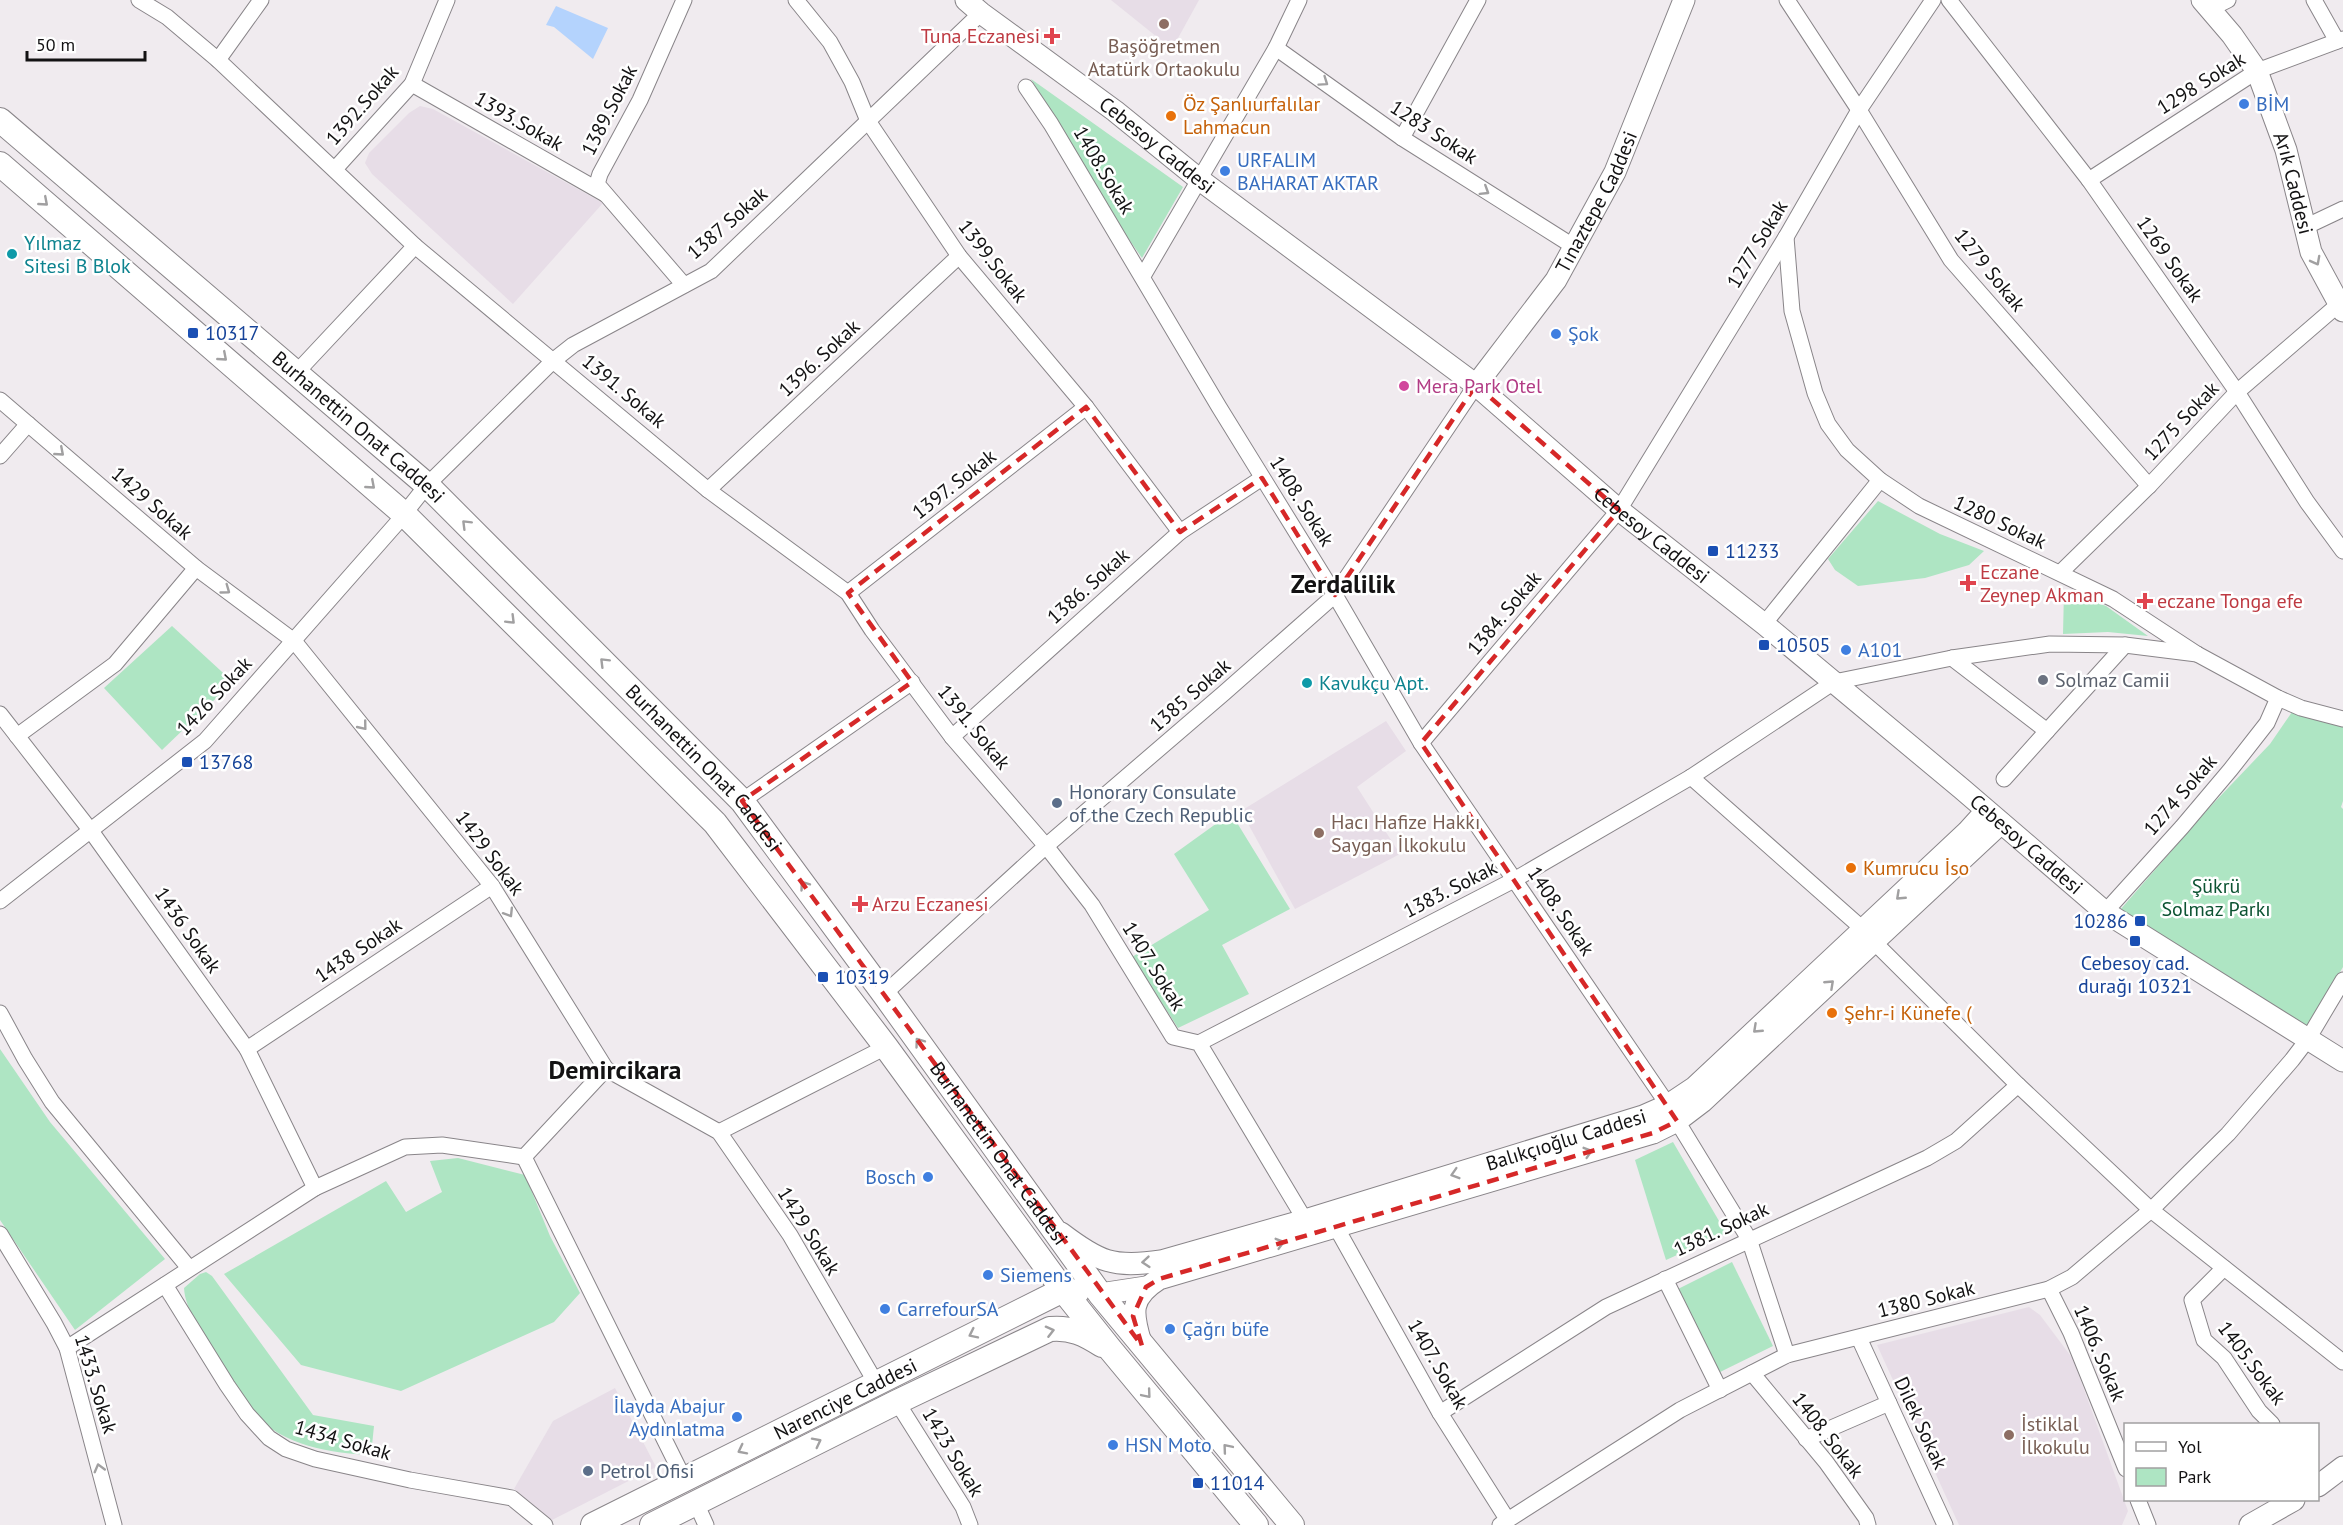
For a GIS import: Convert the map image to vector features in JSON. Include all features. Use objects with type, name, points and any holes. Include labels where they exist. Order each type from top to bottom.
[{"type":"main road","name":"Burhanettin Onat Caddesi","points":[[0,120],[427,485],[742,801],[1100,1294],[1292,1525]]},
{"type":"main road","name":"Burhanettin Onat Caddesi","points":[[0,164],[404,514],[715,823],[886,1047],[1063,1290],[1256,1525]]},
{"type":"main road","points":[[1063,1290],[1100,1294]]},
{"type":"main road","name":"Narenciye Caddesi","points":[[593,1525],[1063,1290]]},
{"type":"main road","name":"Narenciye Caddesi","points":[[652,1525],[897,1402],[1050,1329],[1069,1329],[1084,1334],[1110,1349]]},
{"type":"street","name":"1391. Sokak","points":[[139,0],[167,17],[218,60],[415,246],[708,490],[848,593],[872,630],[952,737],[1046,846]]},
{"type":"street","points":[[218,60],[261,0]]},
{"type":"street","name":"1392.Sokak","points":[[335,169],[412,84],[447,0]]},
{"type":"street","name":"1389.Sokak","points":[[604,194],[597,184],[600,174],[640,100],[684,0]]},
{"type":"street","name":"1399.Sokak","points":[[796,0],[830,42],[852,82],[868,121],[959,256],[1086,407],[1180,532]]},
{"type":"street","points":[[1143,276],[1276,48],[1299,0]]},
{"type":"street","points":[[1402,138],[1478,0]]},
{"type":"street","name":"Tınaztepe Caddesi","points":[[1476,386],[1556,280],[1615,172],[1684,0]]},
{"type":"street","name":"1279 Sokak","points":[[1787,0],[1859,110],[1951,260],[2149,486]]},
{"type":"street","name":"1277 Sokak","points":[[1619,510],[1786,237],[1859,110],[1932,0]]},
{"type":"street","name":"1269 Sokak","points":[[1949,0],[2089,180],[2237,392],[2307,502],[2343,551]]},
{"type":"street","points":[[2314,0],[2340,40]]},
{"type":"street","name":"Arık Caddesi","points":[[2213,3],[2257,71],[2286,150],[2311,252],[2341,307]]},
{"type":"street","name":"1387 Sokak","points":[[404,514],[427,485],[554,360],[573,345],[711,271],[868,121],[974,7]]},
{"type":"street","name":"Cebesoy Caddesi","points":[[974,7],[1115,111],[1200,180],[1476,386],[1619,510],[1834,682],[2104,912],[2343,1061]]},
{"type":"street","name":"1298 Sokak","points":[[2089,180],[2257,71],[2340,40]]},
{"type":"street","name":"1283 Sokak","points":[[1276,48],[1402,138],[1573,246]]},
{"type":"street","name":"1393.Sokak","points":[[412,84],[604,194]]},
{"type":"street","name":"1408.Sokak","points":[[1026,87],[1143,276]]},
{"type":"street","points":[[604,194],[684,285]]},
{"type":"street","points":[[2305,227],[2343,209]]},
{"type":"street","name":"1280 Sokak","points":[[1786,237],[1792,311],[1815,393],[1828,424],[1847,450],[1880,480],[1919,506],[2114,599],[2197,654],[2278,698],[2301,708],[2343,719]]},
{"type":"street","points":[[296,373],[415,246]]},
{"type":"street","name":"1396. Sokak","points":[[708,490],[959,256]]},
{"type":"street","name":"1408. Sokak","points":[[1143,276],[1262,478],[1335,595],[1420,743],[1673,1113],[1749,1239],[1787,1355]]},
{"type":"street","name":"1275 Sokak","points":[[2060,573],[2149,486],[2237,392],[2341,307]]},
{"type":"street","name":"1385 Sokak","points":[[884,994],[1046,846],[1335,595],[1476,386]]},
{"type":"street","name":"1429 Sokak","points":[[0,400],[196,568],[294,641],[492,886],[606,1069],[719,1132],[790,1235],[876,1383]]},
{"type":"street","name":"1397. Sokak","points":[[848,593],[1086,407]]},
{"type":"street","points":[[0,456],[28,424]]},
{"type":"street","name":"1386. Sokak","points":[[952,737],[1180,532],[1262,478]]},
{"type":"street","points":[[1764,624],[1880,480]]},
{"type":"street","name":"1384. Sokak","points":[[1420,743],[1619,510]]},
{"type":"street","name":"1426 Sokak","points":[[0,901],[205,741],[404,514]]},
{"type":"street","points":[[17,736],[115,664],[196,568]]},
{"type":"street","points":[[1834,682],[1952,658],[2050,644],[2125,645],[2197,654]]},
{"type":"street","points":[[2004,779],[2125,645]]},
{"type":"street","points":[[1952,658],[2047,731]]},
{"type":"street","points":[[742,801],[912,682]]},
{"type":"street","name":"1383. Sokak","points":[[1199,1043],[1514,880],[1691,777],[1834,682]]},
{"type":"street","name":"1274 Sokak","points":[[2104,912],[2182,827],[2231,769],[2267,723],[2278,698]]},
{"type":"street","name":"1436 Sokak","points":[[0,714],[91,831],[247,1049],[315,1188]]},
{"type":"street","points":[[1691,777],[1869,936],[2018,1084],[2151,1210],[2343,1362]]},
{"type":"street","name":"Balıkçıoğlu Caddesi","points":[[1100,1294],[1146,1287],[1158,1279],[1186,1270],[1653,1133],[1695,1087],[1869,936],[1994,817]]},
{"type":"street","name":"1407. Sokak","points":[[1046,846],[1092,905],[1173,1037],[1199,1043]]},
{"type":"street","name":"1438 Sokak","points":[[247,1049],[492,886]]},
{"type":"street","name":"1380 Sokak","points":[[1504,1522],[1680,1410],[1787,1355],[2049,1289],[2072,1277],[2151,1210],[2228,1134],[2308,1039],[2343,980]]},
{"type":"street","points":[[0,1013],[52,1102],[189,1268]]},
{"type":"street","points":[[1199,1043],[1305,1220]]},
{"type":"street","points":[[719,1132],[886,1047]]},
{"type":"street","points":[[524,1157],[606,1069]]},
{"type":"street","name":"1381. Sokak","points":[[1440,1413],[1606,1307],[1927,1158],[1956,1141],[2018,1084]]},
{"type":"street","name":"Balıkçıoğlu Caddesi","points":[[1052,1227],[1089,1254],[1104,1261],[1142,1264],[1180,1256],[1305,1220],[1643,1116],[1673,1113]]},
{"type":"street","points":[[67,1348],[315,1188],[405,1147],[442,1145],[524,1157]]},
{"type":"street","points":[[524,1157],[684,1479]]},
{"type":"street","name":"1407. Sokak","points":[[1336,1227],[1504,1522]]},
{"type":"street","name":"1433. Sokak","points":[[0,1234],[67,1348],[114,1525]]},
{"type":"street","name":"1405.Sokak","points":[[2224,1268],[2192,1300],[2204,1340],[2224,1359],[2259,1411],[2270,1423]]},
{"type":"street","points":[[1665,1279],[1720,1390]]},
{"type":"street","name":"1434 Sokak","points":[[165,1285],[247,1414],[269,1438],[286,1449],[315,1459],[410,1480],[512,1498],[545,1525]]},
{"type":"street","points":[[1142,1346],[1133,1316],[1136,1303],[1146,1287]]},
{"type":"street","name":"1406. Sokak","points":[[2049,1289],[2071,1333],[2124,1464]]},
{"type":"street","name":"Dilek Sokak","points":[[1859,1338],[1945,1525]]},
{"type":"street","name":"1408. Sokak","points":[[1752,1373],[1806,1439],[1866,1518],[1868,1525]]},
{"type":"street","name":"1423 Sokak","points":[[897,1402],[963,1507],[970,1525]]},
{"type":"street","points":[[1806,1439],[1889,1403]]},
{"type":"street","points":[[2138,1501],[2148,1525]]},
{"type":"street","points":[[2250,1525],[2292,1501]]},
{"type":"street","points":[[696,1503],[706,1525]]},
{"type":"highlighted area","points":[[1476,385],[1619,510],[1421,743],[1677,1121],[1653,1133],[1159,1279],[1146,1287],[1133,1316],[1142,1346],[742,801],[912,682],[848,593],[1086,407],[1180,532],[1262,478],[1335,595]]},
{"type":"shaded area","name":"Başöğretmen Atatürk Ortaokulu","points":[[1111,0],[1199,0],[1172,49]]},
{"type":"shaded area","points":[[420,106],[433,109],[603,203],[513,304],[372,174],[365,163],[369,153],[409,113]]},
{"type":"shaded area","name":"Hacı Hafize Hakkı Saygan İlkokulu","points":[[1386,721],[1406,751],[1357,787],[1400,854],[1295,909],[1241,811]]},
{"type":"shaded area","name":"İstiklal İlkokulu","points":[[2029,1307],[2040,1315],[2073,1359],[2128,1511],[2122,1525],[1959,1525],[1877,1345]]},
{"type":"shaded area","points":[[615,1388],[656,1467],[552,1520],[514,1489],[553,1421]]},
{"type":"green space","points":[[1031,79],[1183,187],[1142,258],[1114,218]]},
{"type":"green space","points":[[1878,501],[1940,534],[1984,551],[1969,565],[1925,578],[1858,586],[1835,570],[1828,559]]},
{"type":"green space","points":[[2064,591],[2106,606],[2148,636],[2108,632],[2063,634]]},
{"type":"green space","points":[[172,626],[233,682],[162,750],[104,688]]},
{"type":"green space","name":"Şükrü Solmaz Parkı","points":[[2292,712],[2343,726],[2343,801],[2341,807],[2343,809],[2343,967],[2305,1031],[2120,910],[2208,809],[2270,744]]},
{"type":"green space","points":[[1231,813],[1290,909],[1222,945],[1249,994],[1178,1028],[1132,957],[1209,910],[1174,854]]},
{"type":"green space","points":[[0,1049],[50,1122],[165,1259],[75,1330],[0,1220]]},
{"type":"green space","points":[[1673,1142],[1726,1233],[1666,1260],[1635,1160]]},
{"type":"green space","points":[[458,1158],[525,1175],[550,1236],[580,1293],[554,1322],[401,1391],[301,1365],[224,1274],[386,1181],[406,1212],[442,1192],[430,1161]]},
{"type":"green space","points":[[1732,1262],[1773,1346],[1716,1374],[1676,1290]]},
{"type":"green space","points":[[206,1272],[212,1276],[313,1415],[374,1426],[371,1455],[323,1450],[308,1446],[278,1433],[253,1413],[195,1320],[185,1296],[184,1288],[200,1274]]},
{"type":"water","points":[[556,6],[608,28],[593,59],[554,27],[546,25]]},
{"type":"place","name":"Başöğretmen Atatürk Ortaokulu","points":[[1164,24]]},
{"type":"place","name":"Tuna Eczanesi","points":[[1052,36]]},
{"type":"place","name":"BİM","points":[[2244,104]]},
{"type":"place","name":"Öz Şanlıurfalılar Lahmacun","points":[[1171,116]]},
{"type":"place","name":"URFALIM BAHARAT AKTAR","points":[[1225,171]]},
{"type":"place","name":"Yılmaz Sitesi B Blok","points":[[12,254]]},
{"type":"place","name":"10317","points":[[193,333]]},
{"type":"place","name":"Şok","points":[[1556,334]]},
{"type":"place","name":"Mera Park Otel","points":[[1404,386]]},
{"type":"place","name":"11233","points":[[1713,551]]},
{"type":"place","name":"Eczane Zeynep Akman","points":[[1968,583]]},
{"type":"place","name":"eczane Tonga efe","points":[[2145,601]]},
{"type":"place","name":"10505","points":[[1764,645]]},
{"type":"place","name":"A101","points":[[1846,650]]},
{"type":"place","name":"Solmaz Camii","points":[[2043,680]]},
{"type":"place","name":"Kavukçu Apt.","points":[[1307,683]]},
{"type":"place","name":"13768","points":[[187,762]]},
{"type":"place","name":"Honorary Consulate of the Czech Republic","points":[[1057,803]]},
{"type":"place","name":"Hacı Hafize Hakkı Saygan İlkokulu","points":[[1319,833]]},
{"type":"place","name":"Kumrucu İso","points":[[1851,868]]},
{"type":"place","name":"Arzu Eczanesi","points":[[860,904]]},
{"type":"place","name":"10286","points":[[2140,921]]},
{"type":"place","name":"Cebesoy cad. durağı 10321","points":[[2135,941]]},
{"type":"place","name":"10319","points":[[823,977]]},
{"type":"place","name":"Şehr-i Künefe (","points":[[1832,1013]]},
{"type":"place","name":"Bosch","points":[[928,1177]]},
{"type":"place","name":"Siemens","points":[[988,1275]]},
{"type":"place","name":"CarrefourSA","points":[[885,1309]]},
{"type":"place","name":"Çağrı büfe","points":[[1170,1329]]},
{"type":"place","name":"İlayda Abajur Aydınlatma","points":[[737,1417]]},
{"type":"place","name":"İstiklal İlkokulu","points":[[2009,1435]]},
{"type":"place","name":"HSN Moto","points":[[1113,1445]]},
{"type":"place","name":"Petrol Ofisi","points":[[588,1471]]},
{"type":"place","name":"11014","points":[[1198,1483]]},
{"type":"district","name":"Zerdalilik","points":[[1343,583]]},
{"type":"district","name":"Demircikara","points":[[615,1069]]}]
